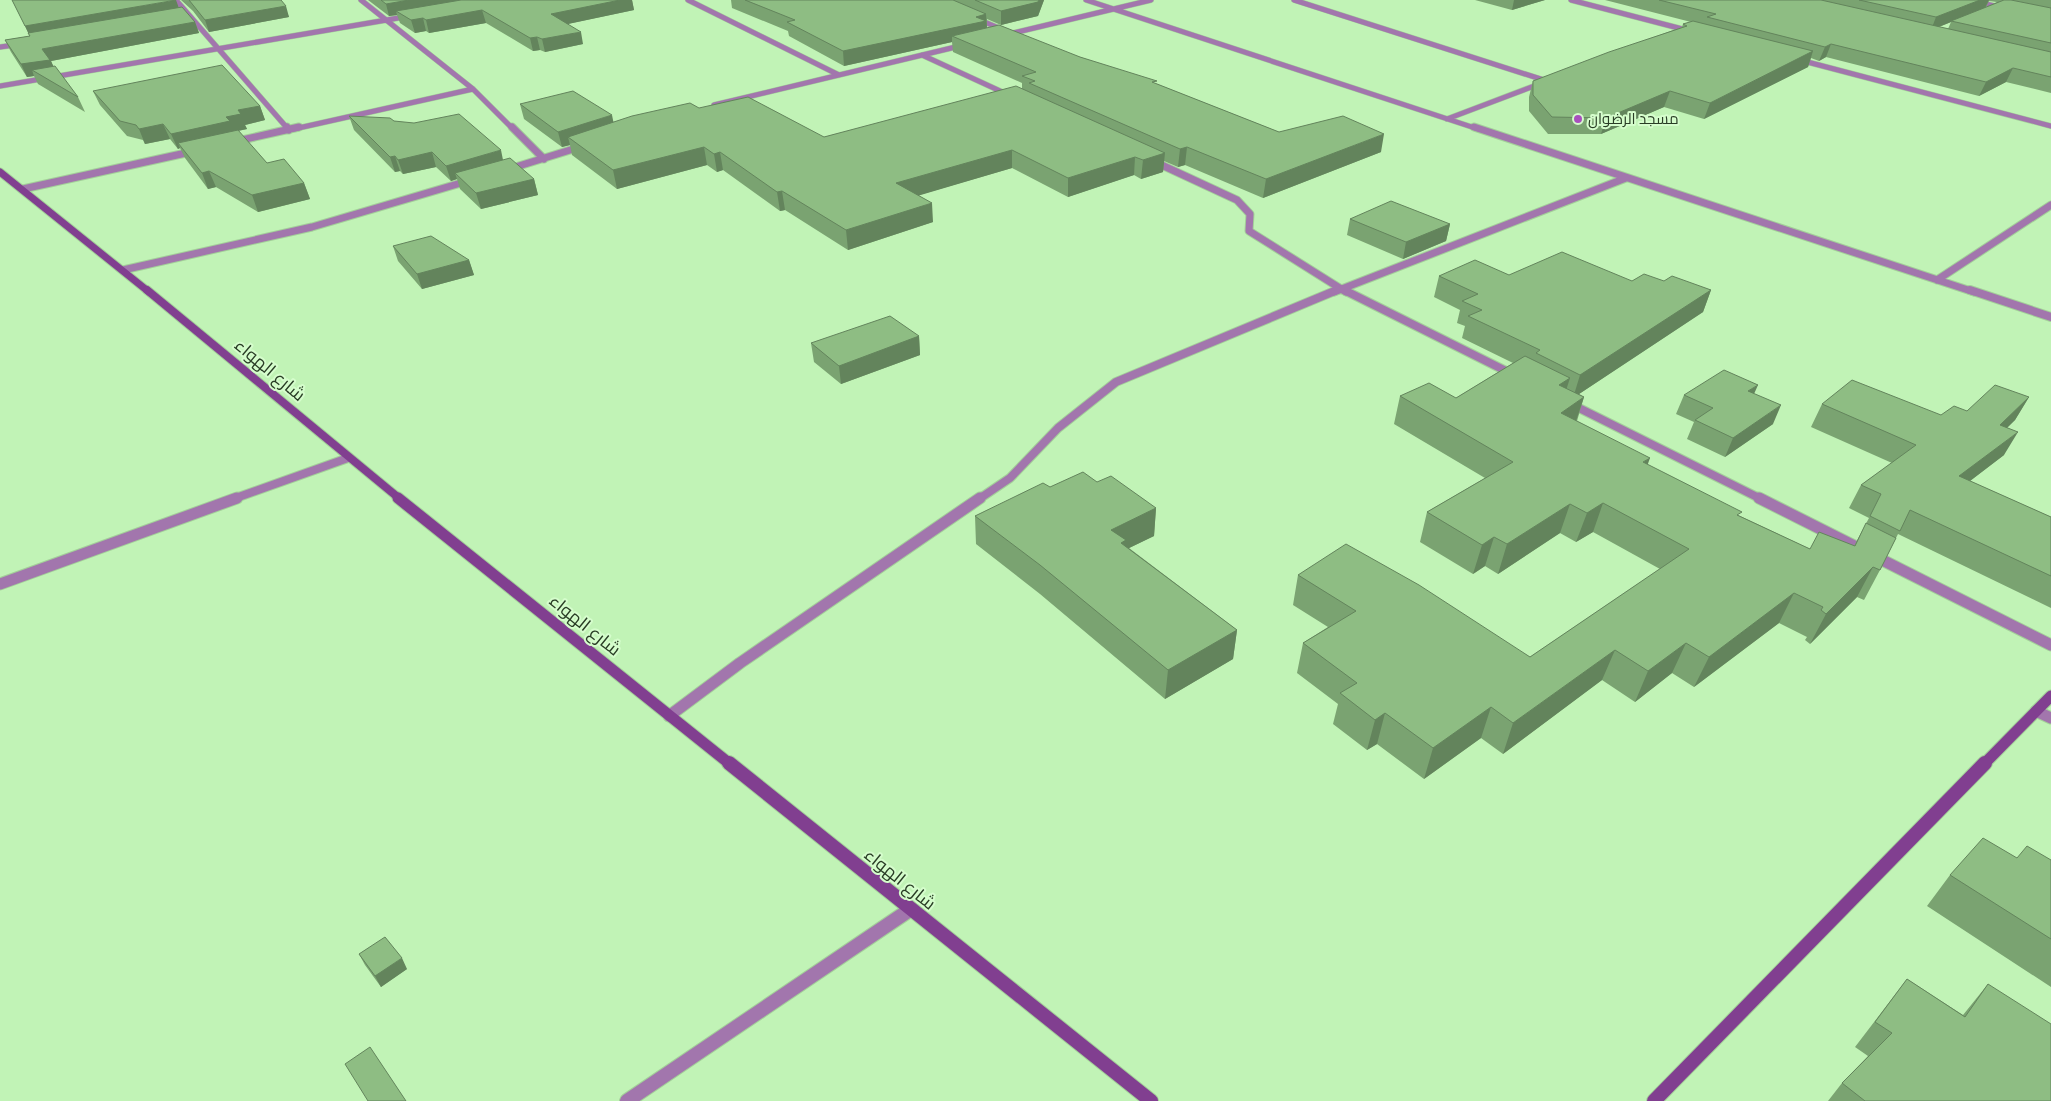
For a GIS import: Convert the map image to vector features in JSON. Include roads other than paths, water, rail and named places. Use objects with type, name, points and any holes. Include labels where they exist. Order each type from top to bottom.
[{"type":"street","points":[[176,0],[289,130]]},
{"type":"street","points":[[361,0],[473,89],[544,159]]},
{"type":"street","points":[[688,0],[839,75]]},
{"type":"street","points":[[1086,0],[2051,317]]},
{"type":"street","points":[[993,38],[1151,0]]},
{"type":"street","points":[[1294,0],[1547,81]]},
{"type":"street","points":[[1570,0],[1697,33]]},
{"type":"street","points":[[1968,0],[2009,9]]},
{"type":"street","points":[[1992,11],[2000,7]]},
{"type":"street","points":[[180,16],[190,14]]},
{"type":"street","points":[[967,15],[1011,34]]},
{"type":"street","points":[[0,86],[415,16]]},
{"type":"street","points":[[1672,32],[1681,29]]},
{"type":"street","points":[[0,48],[28,42]]},
{"type":"street","points":[[705,107],[976,42]]},
{"type":"street","points":[[922,55],[1021,100]]},
{"type":"street","points":[[1788,57],[2051,126]]},
{"type":"street","points":[[1447,119],[1556,78]]},
{"type":"street","points":[[221,145],[473,89]]},
{"type":"street","points":[[498,172],[592,143]]},
{"type":"street","points":[[23,189],[201,149]]},
{"type":"street","points":[[1147,159],[1237,200],[1250,214],[1249,231],[1341,289],[1518,378]]},
{"type":"street","name":"شارع الهواء","points":[[0,172],[123,270],[348,458],[1151,1101]]},
{"type":"street","points":[[123,270],[312,227],[479,178]]},
{"type":"street","points":[[669,716],[740,663],[1010,478],[1058,428],[1116,382],[1341,289],[1626,178]]},
{"type":"street","points":[[1937,280],[2051,205]]},
{"type":"street","points":[[1563,400],[2051,645]]},
{"type":"street","points":[[0,584],[348,458]]},
{"type":"street","points":[[1654,1101],[2051,696]]},
{"type":"street","points":[[2036,711],[2051,718]]},
{"type":"street","points":[[627,1101],[911,909]]},
{"type":"place","name":"مسجد الرضوان","points":[[1578,119]]}]
